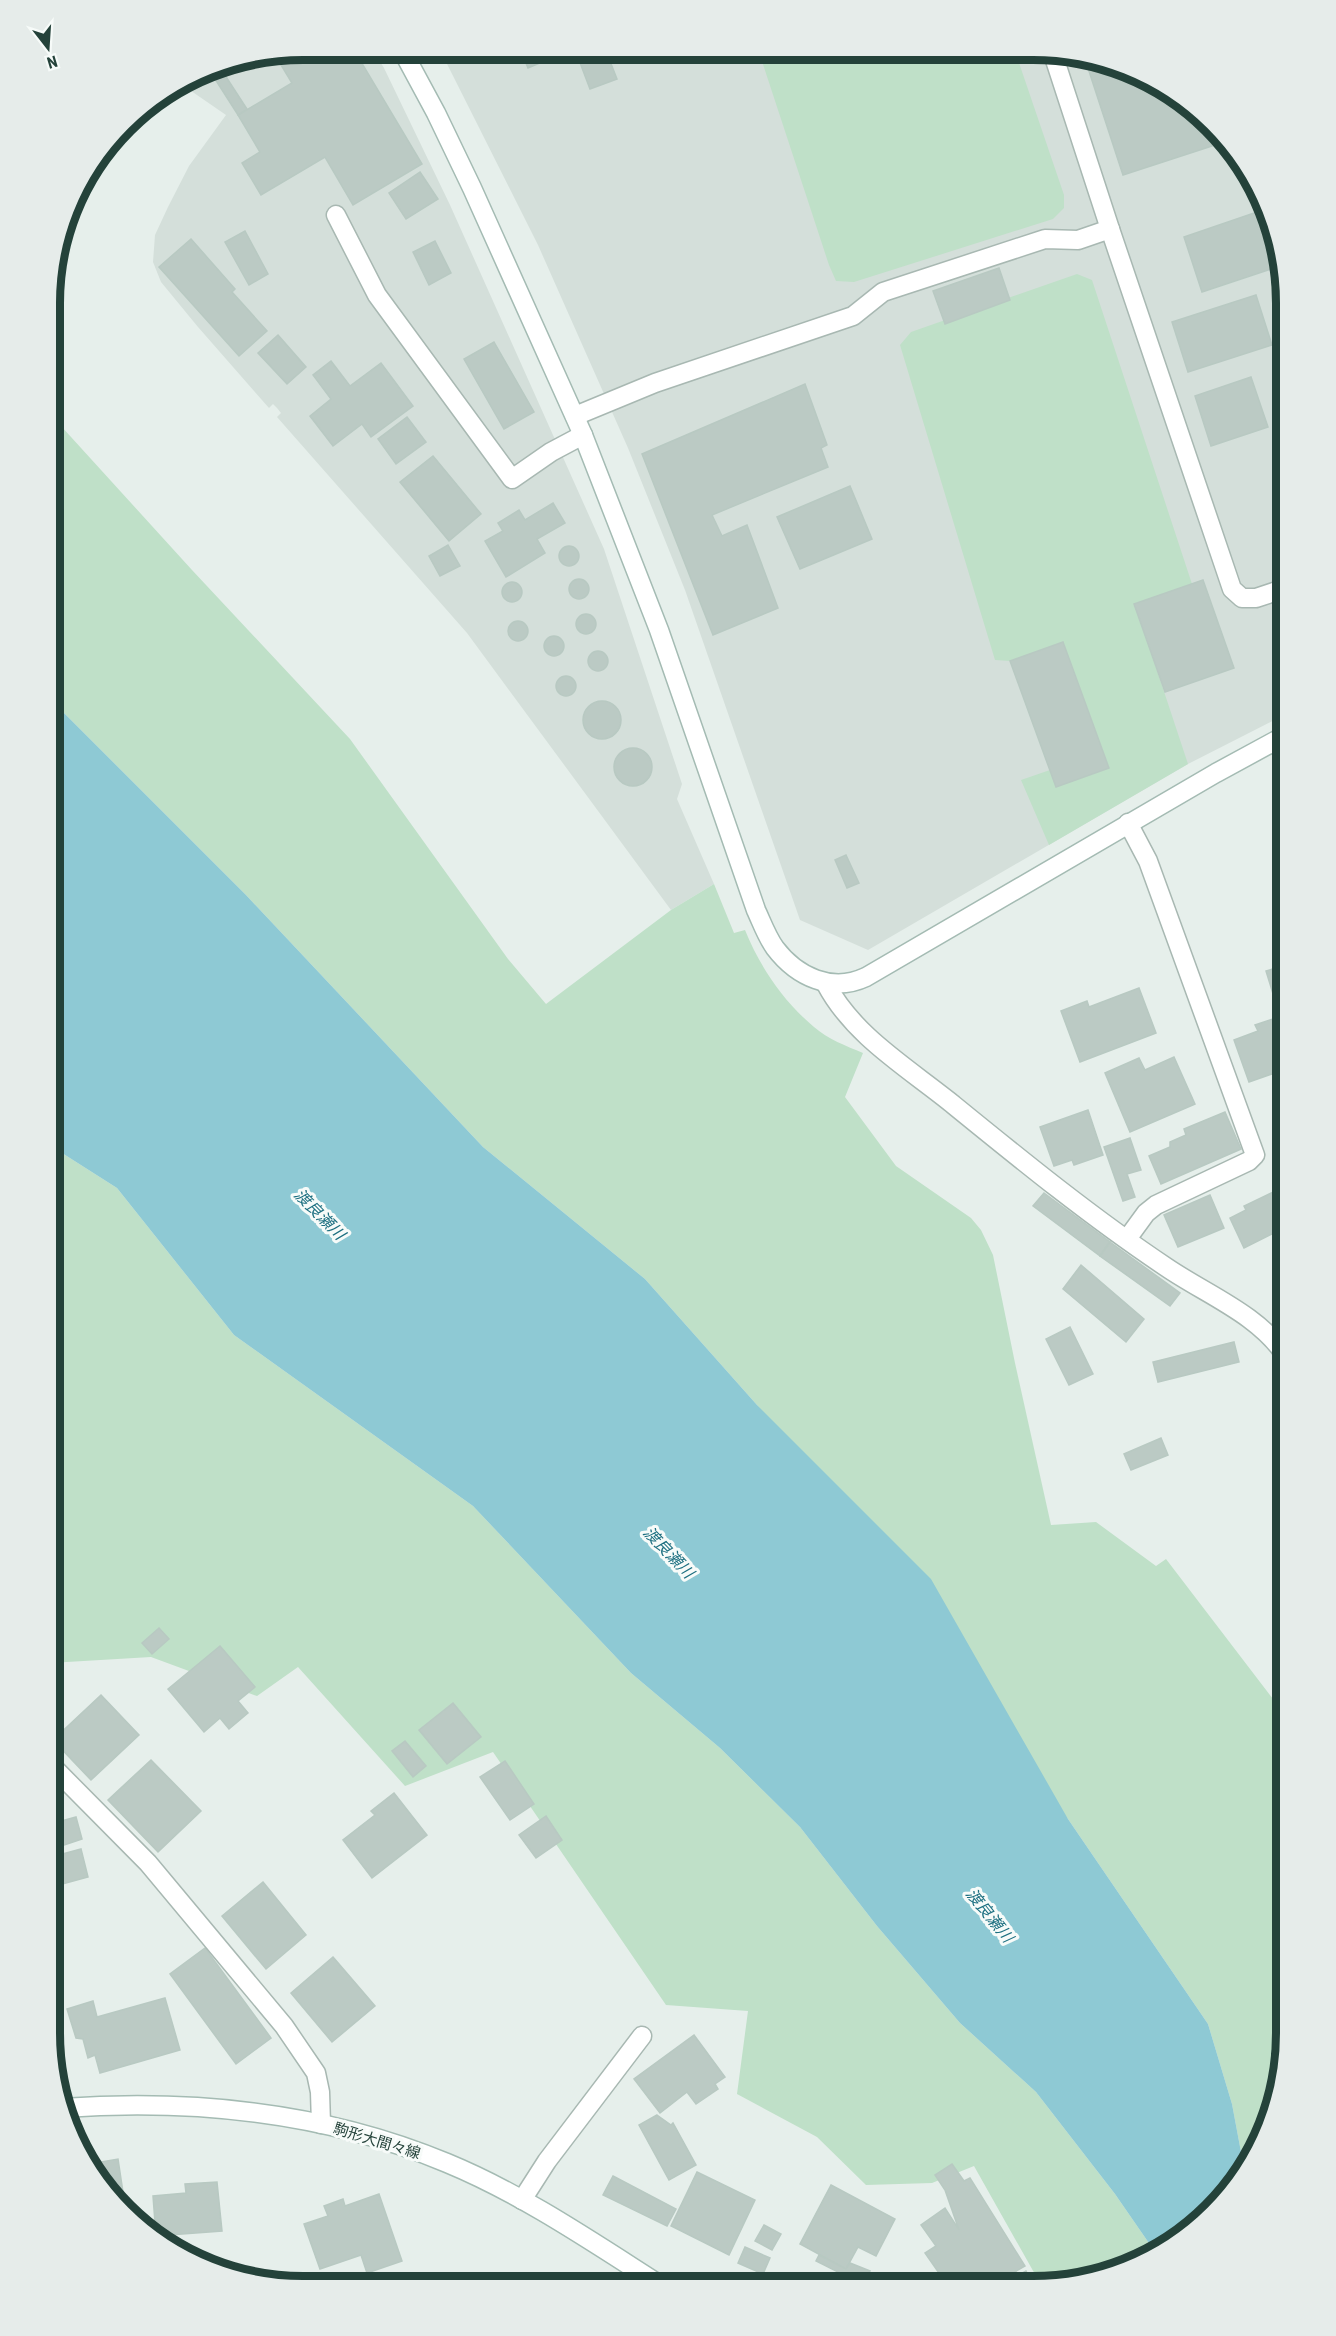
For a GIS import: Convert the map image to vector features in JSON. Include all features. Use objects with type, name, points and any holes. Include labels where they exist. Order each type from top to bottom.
[{"type":"street","points":[[407,60],[472,188],[583,435],[659,630],[752,899],[774,947],[786,961],[826,984],[854,983],[882,969],[1128,823],[1276,740]]},
{"type":"street","points":[[1055,61],[1232,589],[1242,598],[1256,598],[1276,591]]},
{"type":"street","points":[[336,215],[377,295],[512,479],[551,452],[583,435]]},
{"type":"street","points":[[575,416],[654,383],[853,316],[883,292],[1045,239],[1078,240],[1110,229]]},
{"type":"street","points":[[1127,1239],[1146,1213],[1156,1205],[1250,1161],[1255,1155],[1148,861],[1128,823]]},
{"type":"street","points":[[826,984],[836,1003],[863,1034],[964,1113],[1012,1154],[1168,1268],[1250,1320],[1276,1342]]},
{"type":"street","points":[[60,1774],[148,1863],[284,2026],[316,2073],[320,2092],[321,2124]]},
{"type":"street","points":[[522,2200],[547,2161],[642,2036]]},
{"type":"street","name":"駒形大間々線","points":[[72,2107],[174,2105],[233,2109],[321,2124],[408,2149],[447,2163],[522,2200],[645,2276]]},
{"type":"shaded area","points":[[379,60],[384,68],[450,205],[604,549],[682,784],[677,799],[714,884],[671,910],[467,633],[277,417],[281,413],[277,408],[273,404],[269,408],[161,282],[153,262],[155,235],[189,166],[226,115],[189,89],[240,68],[271,62]]},
{"type":"shaded area","points":[[445,60],[1033,60],[1065,62],[1096,68],[1140,85],[1168,101],[1205,131],[1235,168],[1251,196],[1263,225],[1274,271],[1276,303],[1276,719],[1188,764],[868,950],[800,920],[685,590],[628,448],[538,245]]},
{"type":"green space","points":[[762,60],[1018,60],[1064,195],[1064,208],[1053,219],[854,282],[836,281]]},
{"type":"green space","points":[[1077,274],[1092,280],[1192,584],[1135,604],[1188,764],[1049,845],[1021,780],[1050,770],[1056,787],[1109,767],[1063,642],[1010,661],[995,660],[900,345],[911,332]]},
{"type":"green space","points":[[60,425],[350,739],[508,959],[546,1004],[671,910],[714,884],[734,933],[745,930],[765,970],[782,995],[803,1017],[825,1035],[863,1053],[845,1097],[896,1166],[971,1218],[981,1230],[993,1255],[1051,1525],[1096,1522],[1156,1566],[1166,1559],[1276,1703],[1276,2033],[1274,2065],[1263,2111],[1242,2156],[1232,2104],[1208,2024],[1068,1819],[757,1405],[645,1279],[483,1147],[246,895],[60,709]]},
{"type":"green space","points":[[60,1152],[117,1188],[234,1335],[473,1506],[631,1673],[720,1748],[800,1827],[877,1926],[960,2023],[1036,2092],[1115,2194],[1150,2245],[1096,2268],[1065,2274],[1036,2276],[974,2166],[932,2183],[866,2185],[817,2137],[737,2094],[748,2011],[666,2005],[493,1752],[405,1786],[298,1667],[257,1696],[151,1657],[60,1662]]},
{"type":"water","name":"渡良瀬川","points":[[60,709],[246,895],[483,1147],[645,1279],[757,1405],[931,1579],[1068,1819],[1208,2024],[1232,2104],[1242,2156],[1226,2181],[1205,2205],[1181,2226],[1150,2245],[1115,2194],[1036,2092],[960,2023],[877,1926],[800,1827],[720,1748],[631,1673],[473,1506],[234,1335],[117,1188],[60,1152]]},
{"type":"building","points":[[360,60],[422,164],[353,205],[325,157],[261,195],[242,163],[260,152],[238,115],[292,83],[279,62]]},
{"type":"building","points":[[525,60],[547,60],[528,68]]},
{"type":"building","points":[[579,60],[610,60],[617,79],[590,89]]},
{"type":"building","points":[[1087,66],[1140,85],[1168,101],[1205,131],[1212,146],[1123,175]]},
{"type":"building","points":[[224,73],[247,109],[238,115],[214,77]]},
{"type":"building","points":[[420,172],[438,199],[406,219],[389,193]]},
{"type":"building","points":[[1258,212],[1268,240],[1273,268],[1202,292],[1184,237]]},
{"type":"building","points":[[245,231],[268,274],[249,285],[225,242]]},
{"type":"building","points":[[191,239],[235,289],[232,292],[267,331],[239,356],[159,267]]},
{"type":"building","points":[[435,241],[451,273],[429,285],[413,252]]},
{"type":"building","points":[[999,268],[1010,300],[945,324],[933,291]]},
{"type":"building","points":[[1256,295],[1272,345],[1188,372],[1172,322]]},
{"type":"building","points":[[278,335],[306,367],[287,384],[258,353]]},
{"type":"building","points":[[494,342],[534,412],[504,429],[464,359]]},
{"type":"building","points":[[331,361],[350,386],[381,363],[413,406],[371,437],[362,424],[333,446],[310,416],[331,399],[313,375]]},
{"type":"building","points":[[1251,377],[1268,427],[1211,446],[1195,396]]},
{"type":"building","points":[[805,384],[827,445],[821,448],[828,467],[712,515],[722,536],[747,525],[778,608],[713,635],[642,454]]},
{"type":"building","points":[[407,417],[426,442],[396,464],[378,439]]},
{"type":"building","points":[[433,456],[481,514],[449,541],[400,482]]},
{"type":"building","points":[[850,486],[872,539],[800,569],[777,517]]},
{"type":"building","points":[[553,503],[565,523],[537,539],[545,553],[506,577],[485,541],[503,531],[498,523],[519,510],[525,520]]},
{"type":"building","points":[[448,545],[460,566],[440,576],[429,556]]},
{"type":"building","points":[[569,546],[576,549],[579,556],[576,563],[569,566],[562,563],[559,556],[562,549]]},
{"type":"building","points":[[579,579],[586,582],[589,589],[586,596],[579,599],[572,596],[569,589],[572,582]]},
{"type":"building","points":[[1203,580],[1234,668],[1165,692],[1134,604]]},
{"type":"building","points":[[512,582],[519,585],[522,592],[519,599],[512,602],[505,599],[502,592],[505,585]]},
{"type":"building","points":[[586,614],[593,617],[596,624],[593,631],[586,634],[579,631],[576,624],[579,617]]},
{"type":"building","points":[[518,621],[525,624],[528,631],[525,638],[518,641],[511,638],[508,631],[511,624]]},
{"type":"building","points":[[554,636],[561,639],[564,646],[561,653],[554,656],[547,653],[544,646],[547,639]]},
{"type":"building","points":[[1063,642],[1109,768],[1056,787],[1010,661]]},
{"type":"building","points":[[598,651],[605,654],[608,661],[605,668],[598,671],[591,668],[588,661],[591,654]]},
{"type":"building","points":[[566,676],[573,679],[576,686],[573,693],[566,696],[559,693],[556,686],[559,679]]},
{"type":"building","points":[[602,701],[616,706],[621,720],[616,734],[602,739],[588,734],[583,720],[588,706]]},
{"type":"building","points":[[633,748],[647,753],[652,767],[647,781],[633,786],[619,781],[614,767],[619,753]]},
{"type":"building","points":[[846,855],[859,883],[847,888],[835,860]]},
{"type":"building","points":[[1276,968],[1276,1004],[1266,971]]},
{"type":"building","points":[[1139,988],[1156,1033],[1080,1062],[1061,1011],[1087,1001],[1089,1007]]},
{"type":"building","points":[[1273,1019],[1276,1025],[1276,1073],[1249,1082],[1234,1040],[1258,1031],[1255,1025]]},
{"type":"building","points":[[1174,1057],[1195,1104],[1130,1132],[1105,1073],[1139,1058],[1145,1070]]},
{"type":"building","points":[[1088,1110],[1103,1155],[1074,1165],[1072,1160],[1054,1166],[1040,1127]]},
{"type":"building","points":[[1225,1112],[1241,1149],[1161,1184],[1149,1156],[1170,1147],[1170,1142],[1186,1135],[1184,1129]]},
{"type":"building","points":[[1130,1138],[1141,1170],[1127,1174],[1135,1197],[1123,1201],[1104,1147]]},
{"type":"building","points":[[1276,1191],[1276,1232],[1244,1248],[1230,1218],[1246,1210],[1244,1206]]},
{"type":"building","points":[[1044,1193],[1110,1242],[1100,1256],[1033,1206]]},
{"type":"building","points":[[1210,1195],[1224,1228],[1178,1247],[1164,1215]]},
{"type":"building","points":[[1110,1242],[1180,1293],[1170,1306],[1100,1256]]},
{"type":"building","points":[[1081,1265],[1144,1319],[1126,1342],[1063,1289]]},
{"type":"building","points":[[1070,1327],[1093,1374],[1069,1385],[1046,1339]]},
{"type":"building","points":[[1234,1342],[1239,1362],[1158,1382],[1153,1362]]},
{"type":"building","points":[[1161,1438],[1168,1455],[1131,1470],[1124,1454]]},
{"type":"building","points":[[159,1628],[169,1639],[152,1654],[142,1643]]},
{"type":"building","points":[[220,1646],[255,1687],[238,1701],[248,1713],[229,1729],[220,1718],[204,1732],[168,1689]]},
{"type":"building","points":[[101,1695],[139,1735],[91,1780],[60,1747],[60,1733]]},
{"type":"building","points":[[453,1703],[481,1737],[447,1764],[419,1730]]},
{"type":"building","points":[[405,1741],[426,1766],[413,1777],[392,1751]]},
{"type":"building","points":[[151,1760],[201,1811],[158,1852],[108,1800]]},
{"type":"building","points":[[505,1761],[534,1804],[510,1820],[480,1777]]},
{"type":"building","points":[[394,1793],[427,1835],[372,1878],[343,1840],[375,1815],[371,1811]]},
{"type":"building","points":[[546,1816],[562,1840],[536,1858],[519,1835]]},
{"type":"building","points":[[76,1817],[82,1839],[61,1846],[60,1821]]},
{"type":"building","points":[[81,1849],[88,1877],[62,1884],[60,1855]]},
{"type":"building","points":[[263,1882],[306,1935],[266,1969],[222,1916]]},
{"type":"building","points":[[205,1948],[271,2038],[236,2064],[170,1974]]},
{"type":"building","points":[[333,1957],[375,2006],[332,2042],[291,1993]]},
{"type":"building","points":[[165,1998],[180,2050],[100,2073],[95,2055],[88,2058],[83,2039],[76,2038],[67,2009],[93,2001],[97,2017]]},
{"type":"building","points":[[694,2035],[725,2077],[715,2084],[718,2089],[696,2104],[687,2092],[660,2113],[634,2079]]},
{"type":"building","points":[[657,2115],[671,2125],[673,2123],[696,2165],[669,2180],[639,2125]]},
{"type":"building","points":[[118,2159],[124,2197],[110,2181],[98,2162]]},
{"type":"building","points":[[952,2164],[964,2181],[970,2178],[1025,2266],[1008,2276],[941,2276],[925,2253],[936,2246],[921,2225],[945,2208],[959,2230],[945,2190],[935,2175]]},
{"type":"building","points":[[697,2172],[755,2200],[729,2255],[671,2226]]},
{"type":"building","points":[[613,2176],[676,2209],[667,2226],[603,2195]]},
{"type":"building","points":[[217,2182],[222,2231],[168,2235],[155,2226],[153,2196],[186,2193],[185,2184]]},
{"type":"building","points":[[831,2185],[895,2219],[876,2256],[858,2247],[846,2269],[800,2244]]},
{"type":"building","points":[[379,2194],[402,2261],[367,2273],[361,2255],[320,2269],[304,2224],[328,2216],[324,2206],[343,2199],[345,2206]]},
{"type":"building","points":[[764,2225],[781,2234],[772,2250],[755,2241]]},
{"type":"building","points":[[745,2247],[770,2258],[763,2274],[738,2263]]},
{"type":"building","points":[[819,2255],[846,2269],[850,2263],[870,2271],[868,2276],[846,2276],[816,2261]]},
{"type":"building","points":[[1026,2271],[1029,2276],[1016,2276]]}]
